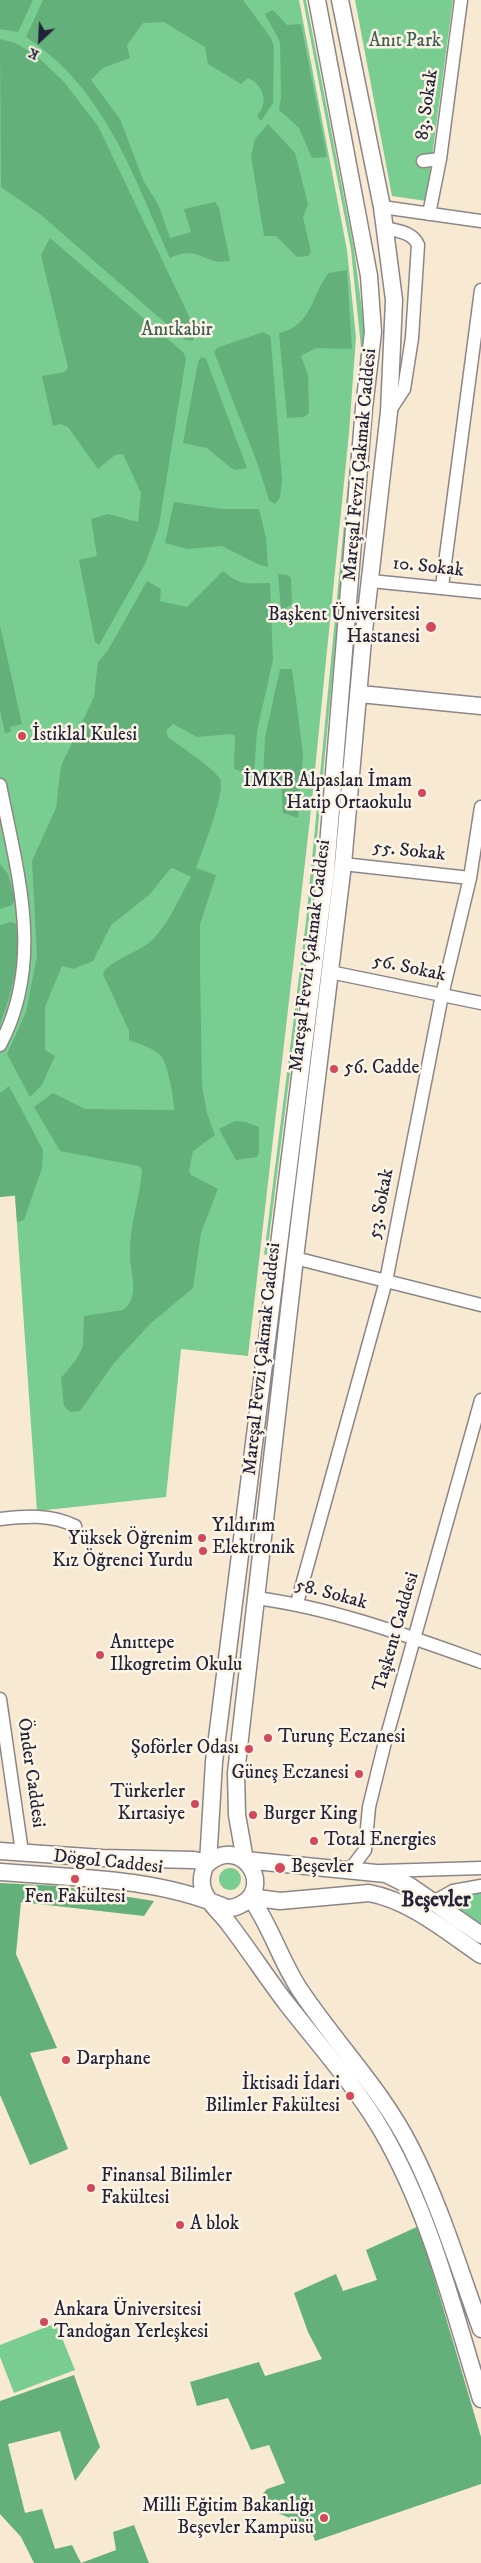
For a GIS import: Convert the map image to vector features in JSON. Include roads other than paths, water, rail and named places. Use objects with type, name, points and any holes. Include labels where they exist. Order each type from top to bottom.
[{"type":"main road","name":"Mareşal Fevzi Çakmak Caddesi","points":[[208,1863],[214,1762],[326,870],[364,408],[373,332],[369,276],[317,0]]},
{"type":"main road","name":"Mareşal Fevzi Çakmak Caddesi","points":[[244,1860],[237,1815],[236,1773],[294,1258],[343,864],[389,412],[394,300],[382,207],[340,0]]},
{"type":"main road","points":[[360,694],[481,706]]},
{"type":"main road","name":"Dögol Caddesi","points":[[0,1851],[102,1858],[194,1860],[208,1863]]},
{"type":"main road","points":[[481,1935],[410,1886],[376,1871],[350,1871],[244,1860],[228,1854],[208,1863],[202,1875],[201,1884],[209,1900],[230,1925],[267,1979],[362,2100],[382,2131],[402,2168],[434,2245],[481,2399]]},
{"type":"main road","points":[[209,1900],[224,1908],[231,1908],[245,1902],[250,1897],[255,1881],[250,1866],[244,1860]]},
{"type":"main road","name":"Dögol Caddesi","points":[[0,1872],[133,1882],[209,1900]]},
{"type":"main road","points":[[250,1897],[280,1901],[369,1893],[406,1905],[481,1955]]},
{"type":"main road","points":[[250,1897],[264,1917],[283,1961],[300,1991],[368,2079],[412,2149],[434,2201],[481,2329]]},
{"type":"main road","points":[[423,1917],[433,1902]]},
{"type":"street","name":"83. Sokak","points":[[429,214],[440,160],[461,0]]},
{"type":"street","points":[[423,161],[440,160]]},
{"type":"street","points":[[382,207],[481,221]]},
{"type":"street","points":[[385,228],[409,234],[416,239],[418,245],[412,338],[404,388],[389,412]]},
{"type":"street","points":[[442,586],[481,290]]},
{"type":"street","name":"10. Sokak","points":[[371,581],[442,586],[481,592]]},
{"type":"street","points":[[0,785],[24,908],[26,940],[26,962],[19,996],[0,1045]]},
{"type":"street","name":"53. Sokak","points":[[297,1604],[386,1282],[442,995],[470,878],[481,807]]},
{"type":"street","name":"55. Sokak","points":[[343,864],[470,878]]},
{"type":"street","name":"56. Sokak","points":[[330,972],[481,1002]]},
{"type":"street","points":[[294,1258],[481,1305]]},
{"type":"street","name":"Taşkent Caddesi","points":[[350,1871],[365,1850],[369,1807],[481,1400]]},
{"type":"street","points":[[0,1519],[29,1516],[63,1520],[74,1526],[77,1538]]},
{"type":"street","name":"58. Sokak","points":[[256,1598],[297,1604],[414,1638],[481,1662]]},
{"type":"street","name":"Önder Caddesi","points":[[0,1699],[2,1725],[22,1852]]},
{"type":"street","points":[[376,1871],[481,1867]]},
{"type":"street","points":[[433,1902],[453,1892],[481,1886]]},
{"type":"place","name":"Başkent Üniversitesi Hastanesi","points":[[431,627]]},
{"type":"place","name":"İstiklal Kulesi","points":[[22,736]]},
{"type":"place","name":"İMKB Alpaslan İmam Hatip Ortaokulu","points":[[422,793]]},
{"type":"place","name":"56. Cadde","points":[[334,1069]]},
{"type":"place","name":"Yıldırım Elektronik","points":[[202,1538]]},
{"type":"place","name":"Yüksek Öğrenim Kız Öğrenci Yurdu","points":[[203,1551]]},
{"type":"place","name":"Anıttepe Ilkogretim Okulu","points":[[100,1655]]},
{"type":"place","name":"Turunç Eczanesi","points":[[268,1738]]},
{"type":"place","name":"Şoförler Odası","points":[[249,1749]]},
{"type":"place","name":"Güneş Eczanesi","points":[[359,1774]]},
{"type":"place","name":"Türkerler Kırtasiye","points":[[195,1804]]},
{"type":"place","name":"Burger King","points":[[253,1815]]},
{"type":"place","name":"Total Energies","points":[[314,1841]]},
{"type":"place","name":"Beşevler","points":[[280,1868]]},
{"type":"place","name":"Fen Fakültesi","points":[[75,1879]]},
{"type":"place","name":"Darphane","points":[[66,2060]]},
{"type":"place","name":"İktisadi İdari Bilimler Fakültesi","points":[[350,2096]]},
{"type":"place","name":"Finansal Bilimler Fakültesi","points":[[91,2188]]},
{"type":"place","name":"A blok","points":[[180,2225]]},
{"type":"place","name":"Ankara Üniversitesi Tandoğan Yerleşkesi","points":[[44,2322]]},
{"type":"place","name":"Milli Eğitim Bakanlığı Beşevler Kampüsü","points":[[324,2518]]},
{"type":"district","name":"Beşevler","points":[[436,1902]]},
{"type":"park label","name":"Anıt Park","points":[[405,42]]},
{"type":"park label","name":"Anıtkabir","points":[[177,331]]}]
